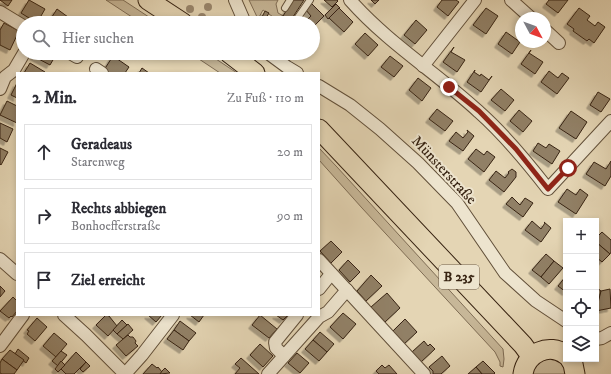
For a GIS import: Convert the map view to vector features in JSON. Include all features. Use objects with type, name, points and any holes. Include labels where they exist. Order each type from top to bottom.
[{"type":"main road","points":[[148,0],[173,16]]},
{"type":"main road","points":[[238,60],[254,72]]},
{"type":"main road","name":"B 235","points":[[320,130],[532,356]]},
{"type":"main road","points":[[524,374],[526,364],[532,356],[541,350],[552,349],[563,352]]},
{"type":"main road","points":[[572,362],[575,374]]},
{"type":"street","points":[[235,0],[242,16]]},
{"type":"street","points":[[350,0],[360,12],[397,46],[479,111],[516,149],[548,189],[611,121]]},
{"type":"street","points":[[423,66],[475,0]]},
{"type":"street","points":[[511,0],[524,12]]},
{"type":"street","points":[[0,12],[16,22]]},
{"type":"street","points":[[551,36],[559,43]]},
{"type":"street","points":[[0,89],[5,77],[14,70],[20,60]]},
{"type":"street","points":[[278,60],[295,72]]},
{"type":"street","name":"Münsterstraße","points":[[320,87],[350,105],[380,129],[418,163],[457,203],[505,272],[536,301],[563,319]]},
{"type":"street","points":[[0,259],[16,273]]},
{"type":"street","points":[[320,261],[424,374]]},
{"type":"street","points":[[320,287],[331,274]]},
{"type":"street","points":[[320,315],[328,312],[347,290]]},
{"type":"street","points":[[0,346],[22,316]]},
{"type":"street","points":[[65,316],[125,374],[172,316]]},
{"type":"street","points":[[284,356],[276,348],[275,342],[296,316]]},
{"type":"street","points":[[268,374],[318,316]]},
{"type":"street","points":[[599,338],[611,333]]},
{"type":"lane","points":[[285,8],[290,0]]},
{"type":"lane","points":[[299,16],[310,0]]},
{"type":"shaded area","points":[[106,0],[123,0],[147,16],[130,16]]},
{"type":"shaded area","points":[[249,0],[278,0],[276,4],[278,13],[284,16],[272,16],[263,10],[260,16],[257,16]]},
{"type":"shaded area","points":[[200,60],[218,60],[236,72],[218,72]]},
{"type":"shaded area","points":[[320,149],[503,349],[503,367],[500,366],[500,362],[495,352],[320,161]]},
{"type":"shaded area","points":[[557,357],[570,374],[530,374],[536,361]]},
{"type":"building","points":[[0,0],[12,0],[8,6]]},
{"type":"building","points":[[29,0],[45,9],[41,16],[26,16],[21,13]]},
{"type":"building","points":[[293,0],[304,0],[294,16],[283,16]]},
{"type":"building","points":[[324,0],[337,0],[338,1],[332,7]]},
{"type":"building","points":[[371,0],[379,0],[375,4]]},
{"type":"building","points":[[442,0],[456,0],[459,2],[448,16],[437,7]]},
{"type":"building","points":[[549,0],[568,0],[558,13],[546,4]]},
{"type":"building","points":[[311,3],[324,16],[320,20],[320,16],[311,16],[305,9]]},
{"type":"building","points":[[336,4],[340,8],[328,19],[325,15]]},
{"type":"building","points":[[339,8],[353,22],[344,32],[329,18]]},
{"type":"building","points":[[486,8],[498,16],[486,34],[473,25]]},
{"type":"building","points":[[579,8],[590,16],[587,20],[595,26],[598,22],[605,27],[594,43],[589,39],[587,41],[573,31],[574,29],[567,24]]},
{"type":"building","points":[[57,9],[67,16],[52,16]]},
{"type":"building","points":[[265,11],[269,13],[267,16],[262,16]]},
{"type":"building","points":[[416,20],[427,30],[415,44],[404,35]]},
{"type":"building","points":[[4,23],[16,29],[16,37],[10,50],[0,45],[0,30]]},
{"type":"building","points":[[506,32],[515,38],[516,48],[512,54],[498,44]]},
{"type":"building","points":[[365,33],[378,45],[368,56],[355,44]]},
{"type":"building","points":[[454,47],[451,52],[465,60],[457,72],[443,62]]},
{"type":"building","points":[[531,50],[529,53],[543,62],[535,74],[521,64]]},
{"type":"building","points":[[390,56],[403,66],[394,77],[381,67]]},
{"type":"building","points":[[41,60],[53,60],[50,65]]},
{"type":"building","points":[[110,60],[119,60],[129,67],[126,72],[107,72],[104,70]]},
{"type":"building","points":[[30,63],[45,72],[25,72]]},
{"type":"building","points":[[142,68],[148,72],[140,72]]},
{"type":"building","points":[[475,70],[474,72],[480,76],[481,74],[489,80],[492,76],[481,92],[467,82]]},
{"type":"building","points":[[549,71],[558,78],[562,73],[569,78],[557,94],[541,82]]},
{"type":"building","points":[[418,78],[431,88],[422,101],[409,90]]},
{"type":"building","points":[[16,85],[16,98],[11,95]]},
{"type":"building","points":[[501,89],[514,100],[505,111],[491,100]]},
{"type":"building","points":[[598,92],[610,99],[601,112],[590,105]]},
{"type":"building","points":[[7,101],[16,106],[16,123],[0,115]]},
{"type":"building","points":[[437,109],[453,121],[445,131],[429,119]]},
{"type":"building","points":[[519,110],[532,121],[523,132],[510,121]]},
{"type":"building","points":[[571,111],[587,122],[576,139],[559,128]]},
{"type":"building","points":[[0,123],[13,129],[7,142],[0,138]]},
{"type":"building","points":[[467,130],[474,136],[463,151],[449,141],[456,132],[463,138],[468,132]]},
{"type":"building","points":[[538,143],[546,148],[549,144],[560,151],[552,164],[533,151]]},
{"type":"building","points":[[0,148],[8,152],[1,165],[0,164]]},
{"type":"building","points":[[476,149],[484,155],[487,151],[495,157],[484,172],[468,159]]},
{"type":"building","points":[[611,161],[611,176],[605,186],[586,174],[594,162],[606,169]]},
{"type":"building","points":[[512,169],[516,172],[516,177],[504,192],[489,180],[496,171],[505,178],[509,173],[508,172]]},
{"type":"building","points":[[567,189],[576,195],[580,189],[588,195],[576,214],[558,202]]},
{"type":"building","points":[[512,197],[520,205],[525,198],[533,203],[523,217],[506,204]]},
{"type":"building","points":[[532,221],[541,229],[545,223],[544,222],[551,228],[541,242],[525,230]]},
{"type":"building","points":[[602,232],[611,240],[610,254],[599,245],[599,235]]},
{"type":"building","points":[[331,241],[342,252],[331,263],[320,251]]},
{"type":"building","points":[[599,245],[610,254],[602,262],[599,260]]},
{"type":"building","points":[[546,254],[554,261],[541,277],[532,270]]},
{"type":"building","points":[[348,260],[360,272],[350,282],[339,270]]},
{"type":"building","points":[[554,261],[563,268],[549,284],[541,277]]},
{"type":"building","points":[[371,275],[382,286],[366,301],[357,291]]},
{"type":"building","points":[[563,280],[563,290],[558,286]]},
{"type":"building","points":[[0,286],[5,291],[0,297]]},
{"type":"building","points":[[610,289],[611,308],[599,310],[601,291]]},
{"type":"building","points":[[387,293],[400,308],[385,322],[371,307]]},
{"type":"building","points":[[13,297],[16,300],[16,312],[12,317],[11,316],[9,318],[0,311]]},
{"type":"building","points":[[343,313],[356,324],[343,339],[330,327]]},
{"type":"building","points":[[105,316],[109,316],[117,326],[108,336],[96,325]]},
{"type":"building","points":[[149,316],[161,316],[156,322]]},
{"type":"building","points":[[191,316],[203,316],[199,322]]},
{"type":"building","points":[[259,316],[261,316],[277,329],[269,338],[252,325]]},
{"type":"building","points":[[277,316],[287,316],[283,320]]},
{"type":"building","points":[[37,318],[47,327],[35,341],[27,334],[29,331],[27,330]]},
{"type":"building","points":[[405,319],[417,332],[403,345],[391,333]]},
{"type":"building","points":[[122,320],[127,325],[117,334],[113,330]]},
{"type":"building","points":[[180,321],[196,333],[189,341],[174,330]]},
{"type":"building","points":[[128,324],[133,330],[123,339],[117,334]]},
{"type":"building","points":[[174,330],[189,341],[183,350],[167,339]]},
{"type":"building","points":[[320,332],[334,344],[327,352],[313,340]]},
{"type":"building","points":[[54,333],[67,344],[56,357],[43,346]]},
{"type":"building","points":[[128,335],[133,337],[138,346],[126,356],[116,345]]},
{"type":"building","points":[[313,340],[327,352],[319,361],[305,349]]},
{"type":"building","points":[[424,341],[428,346],[430,344],[435,349],[421,362],[412,352]]},
{"type":"building","points":[[260,344],[273,356],[263,367],[250,355]]},
{"type":"building","points":[[18,349],[29,358],[26,363],[15,354]]},
{"type":"building","points":[[10,350],[24,360],[17,370],[2,359]]},
{"type":"building","points":[[61,351],[67,355],[58,366],[52,361]]},
{"type":"building","points":[[76,352],[86,362],[74,374],[66,374],[61,369]]},
{"type":"building","points":[[297,353],[309,363],[300,373],[288,363]]},
{"type":"building","points":[[442,356],[450,366],[441,374],[433,374],[433,371],[429,367]]},
{"type":"building","points":[[241,358],[259,374],[235,374],[240,368],[235,364]]},
{"type":"building","points":[[2,359],[17,370],[14,374],[0,373],[0,363]]},
{"type":"building","points":[[61,361],[65,365],[58,372],[55,369]]},
{"type":"building","points":[[483,361],[495,373],[494,374],[482,374],[476,367]]},
{"type":"building","points":[[86,362],[90,366],[83,372],[80,369]]},
{"type":"building","points":[[152,364],[157,368],[158,367],[162,372],[160,374],[143,374]]},
{"type":"building","points":[[382,365],[385,368],[389,365],[397,374],[379,374],[376,371]]},
{"type":"building","points":[[476,367],[482,374],[468,374]]},
{"type":"building","points":[[165,368],[170,373],[160,374],[162,371]]},
{"type":"route","points":[[449,87],[479,111],[516,149],[548,189],[568,168]]}]
